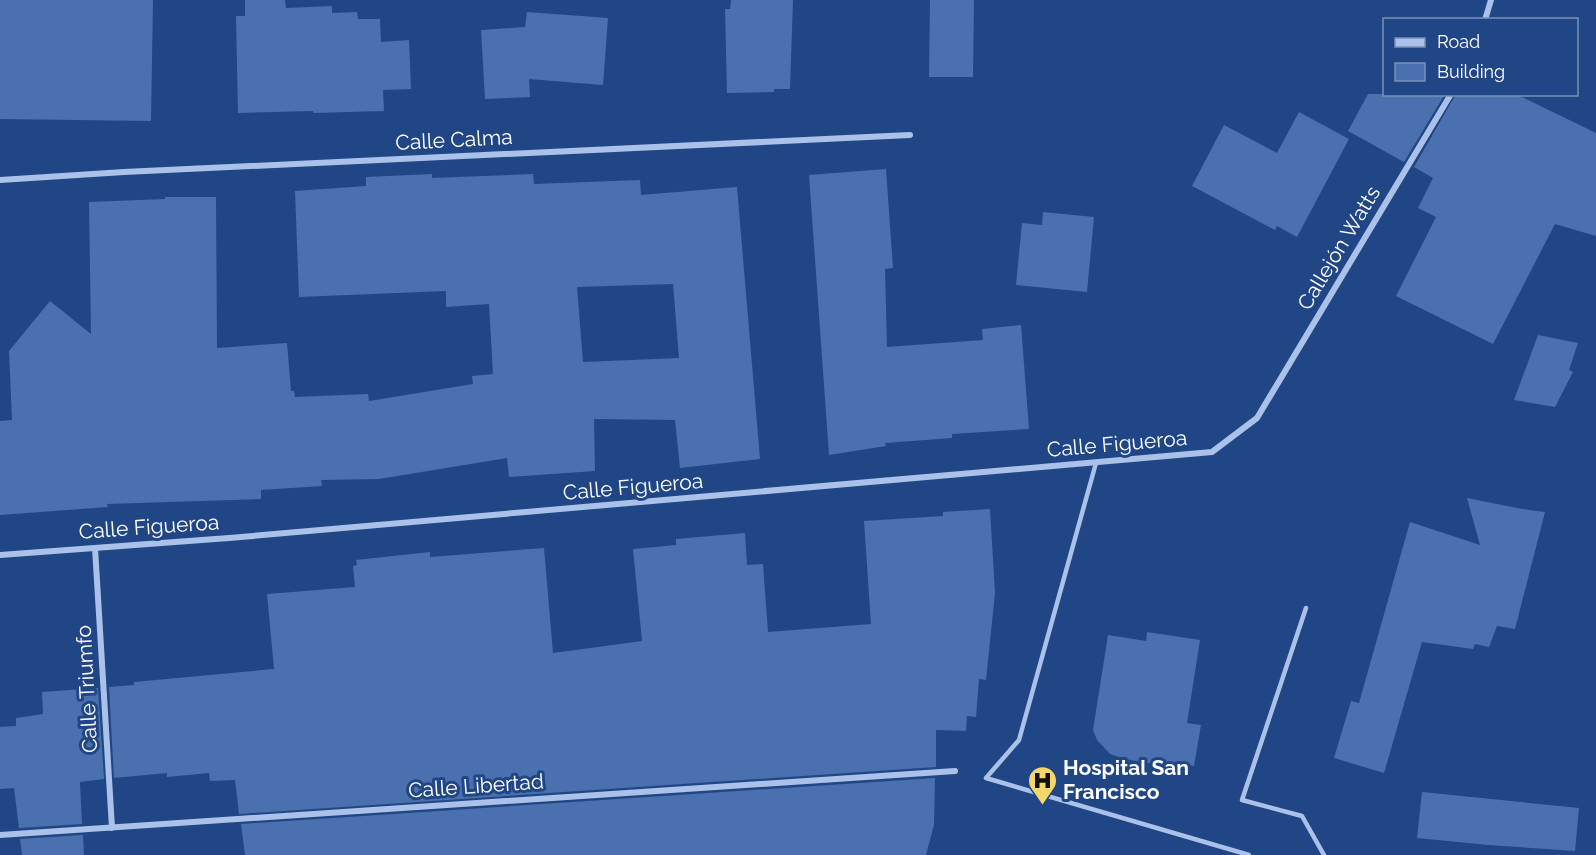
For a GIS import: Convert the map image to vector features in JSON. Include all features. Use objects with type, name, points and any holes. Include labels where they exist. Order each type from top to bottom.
[{"type":"street","points":[[1486,18],[1491,0]]},
{"type":"street","name":"Callejón Watts","points":[[1257,418],[1450,96]]},
{"type":"street","name":"Calle Calma","points":[[0,180],[124,172],[910,135]]},
{"type":"street","name":"Calle Figueroa","points":[[0,555],[253,536],[1212,452],[1257,418]]},
{"type":"street","name":"Calle Triumfo","points":[[95,548],[112,828]]},
{"type":"street","name":"Calle Libertad","points":[[0,835],[955,771]]},
{"type":"lane","points":[[1096,463],[1019,740],[986,778],[1249,855]]},
{"type":"lane","points":[[1306,608],[1242,800],[1302,816],[1324,855]]},
{"type":"building","points":[[0,0],[153,0],[151,121],[0,119]]},
{"type":"building","points":[[245,0],[285,0],[286,8],[332,6],[332,13],[357,12],[358,19],[380,19],[381,42],[409,40],[411,89],[383,90],[384,111],[238,113],[236,16],[245,16]]},
{"type":"building","points":[[731,0],[793,0],[790,89],[774,89],[774,92],[727,93],[725,9],[730,9]]},
{"type":"building","points":[[930,0],[974,0],[973,77],[929,77]]},
{"type":"building","points":[[527,12],[608,18],[603,85],[529,79],[530,97],[485,99],[481,30],[525,27]]},
{"type":"building","points":[[1368,94],[1444,96],[1404,162],[1348,131]]},
{"type":"building","points":[[1455,96],[1520,96],[1596,133],[1596,236],[1555,224],[1493,344],[1396,296],[1436,217],[1418,208],[1433,178],[1414,167]]},
{"type":"building","points":[[1299,112],[1349,139],[1297,237],[1277,226],[1275,230],[1192,186],[1224,125],[1277,153]]},
{"type":"building","points":[[886,169],[893,268],[885,269],[887,347],[983,340],[982,329],[1021,325],[1029,429],[952,434],[952,438],[885,443],[886,446],[829,455],[809,175]]},
{"type":"building","points":[[432,174],[432,178],[533,174],[534,184],[640,180],[641,195],[737,187],[760,459],[680,468],[675,420],[594,419],[595,471],[509,477],[507,458],[379,479],[321,480],[322,486],[261,490],[261,499],[107,504],[108,507],[0,515],[0,421],[12,420],[9,351],[50,301],[91,334],[89,202],[165,199],[165,197],[216,197],[217,348],[287,343],[291,391],[294,391],[295,397],[368,394],[369,401],[473,384],[472,376],[493,374],[489,304],[446,307],[446,291],[299,297],[295,191],[366,186],[366,177]],"holes":[[[673,284],[679,358],[583,362],[577,287]]]},
{"type":"building","points":[[1043,212],[1094,217],[1087,292],[1016,285],[1022,223],[1042,225]]},
{"type":"building","points":[[1538,335],[1578,343],[1569,370],[1573,372],[1555,407],[1514,400]]},
{"type":"building","points":[[1467,498],[1545,512],[1515,629],[1497,626],[1489,647],[1475,644],[1473,649],[1422,642],[1384,773],[1334,758],[1351,701],[1359,703],[1410,522],[1480,545]]},
{"type":"building","points":[[990,509],[995,593],[986,680],[979,679],[976,717],[967,716],[966,731],[936,730],[936,767],[239,814],[235,780],[210,781],[209,773],[167,777],[167,773],[114,778],[109,687],[134,685],[134,682],[274,669],[267,594],[355,587],[353,566],[357,565],[356,560],[430,552],[430,557],[544,548],[553,653],[642,641],[633,549],[676,545],[676,539],[745,533],[747,565],[763,564],[768,632],[871,624],[864,521],[943,516],[943,512]]},
{"type":"building","points":[[1147,632],[1200,640],[1187,723],[1201,725],[1194,766],[1178,763],[1176,768],[1110,754],[1097,740],[1093,730],[1108,635],[1146,641]]},
{"type":"building","points":[[98,688],[104,779],[80,782],[82,824],[19,828],[14,788],[0,789],[0,727],[16,726],[16,718],[43,714],[42,692]]},
{"type":"building","points":[[935,778],[934,825],[926,855],[245,855],[241,824]]},
{"type":"building","points":[[1422,792],[1579,808],[1575,851],[1417,838]]},
{"type":"building","points":[[83,835],[84,855],[22,855],[20,839]]},
{"type":"place","name":"Hospital San Francisco","points":[[1042,806]]}]
